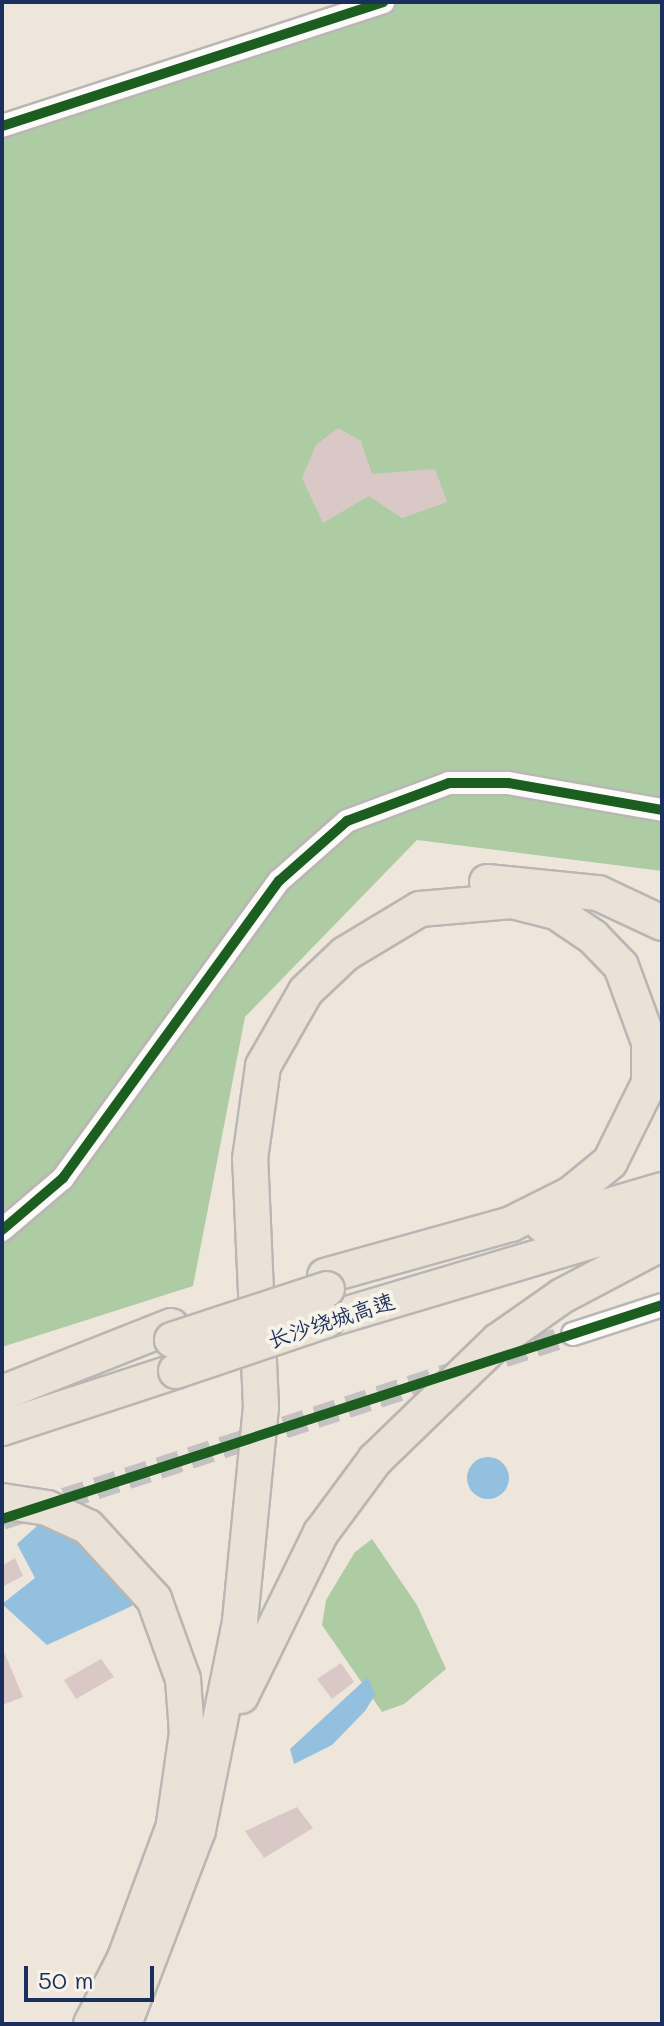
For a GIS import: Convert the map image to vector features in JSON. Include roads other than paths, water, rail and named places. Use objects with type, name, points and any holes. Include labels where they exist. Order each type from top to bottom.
[{"type":"highway","points":[[91,2024],[125,1958],[200,1747],[231,1572],[245,1382],[236,1162],[246,1085],[268,1022],[300,974],[346,933],[445,887],[550,883],[598,893],[662,923]]},
{"type":"highway","points":[[2,1394],[173,1346],[326,1295],[511,1224],[571,1194],[610,1162],[649,1083],[649,1042],[621,966],[593,937],[556,912],[512,901],[420,909],[345,954],[306,991],[263,1066],[250,1159],[261,1407],[253,1511],[203,1807]]},
{"type":"highway","name":"长沙绕城高速","points":[[2,1428],[173,1346],[662,1190]]},
{"type":"highway","name":"长沙绕城高速","points":[[326,1295],[662,1220]]},
{"type":"highway","points":[[124,2024],[157,1951],[203,1807],[281,1604],[321,1533],[375,1460],[498,1341],[562,1296],[662,1243]]},
{"type":"highway","points":[[2,1501],[47,1508],[88,1527],[154,1599],[183,1679],[187,1733],[173,1829]]},
{"type":"street","points":[[2,126],[383,2]]},
{"type":"street","points":[[2,1230],[63,1178],[270,893],[347,821],[449,783],[508,783],[662,810]]},
{"type":"street","points":[[573,1334],[662,1305]]},
{"type":"water","points":[[488,1457],[503,1463],[509,1478],[503,1493],[488,1499],[473,1493],[467,1478],[473,1463]]},
{"type":"water","points":[[38,1525],[71,1534],[133,1591],[132,1606],[47,1645],[2,1604],[35,1578],[17,1544]]},
{"type":"water","points":[[368,1677],[375,1695],[365,1711],[332,1745],[294,1764],[290,1749]]},
{"type":"tunnel","points":[[2,1519],[573,1334]]}]
